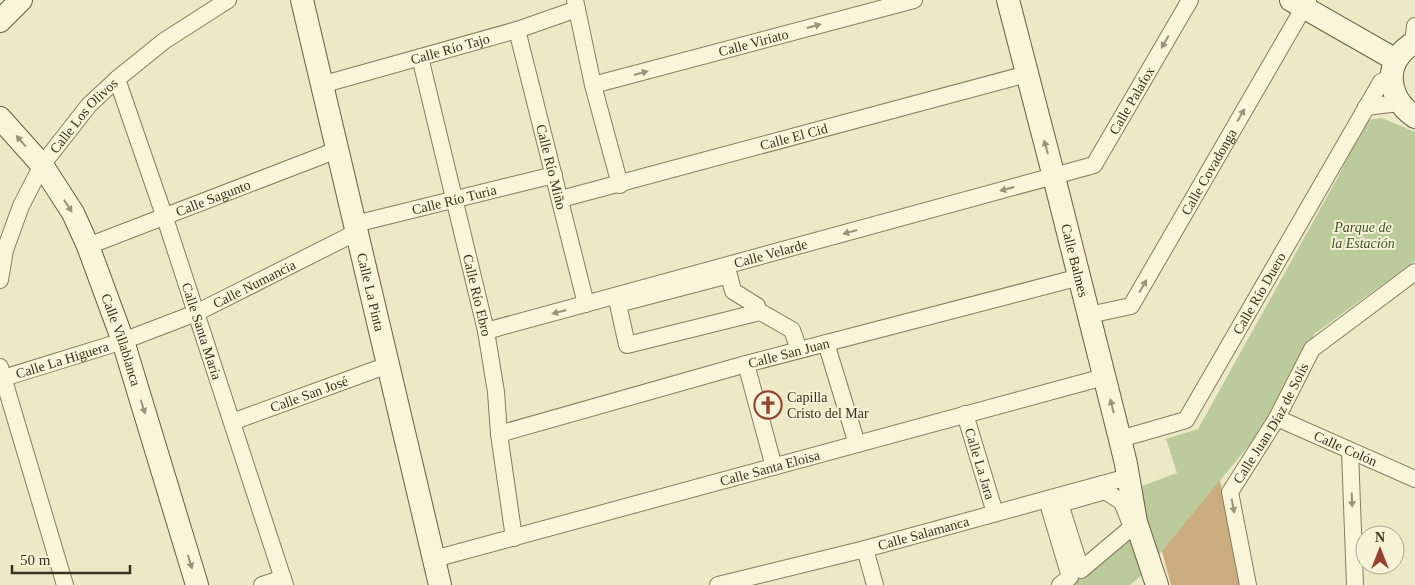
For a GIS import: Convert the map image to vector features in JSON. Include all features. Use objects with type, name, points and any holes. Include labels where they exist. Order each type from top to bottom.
[{"type":"street","points":[[0,21],[21,0]]},
{"type":"street","name":"Calle Los Olivos","points":[[0,280],[6,250],[21,206],[42,165],[89,105],[117,79],[164,41],[228,0]]},
{"type":"street","name":"Calle La Pinta","points":[[302,0],[440,585]]},
{"type":"street","name":"Calle Viriato","points":[[593,85],[914,0]]},
{"type":"street","name":"Calle Balmes","points":[[1008,0],[1120,439],[1136,522],[1153,575]]},
{"type":"street","name":"Calle Palafox","points":[[1054,177],[1094,165],[1190,0]]},
{"type":"street","points":[[1301,2],[1394,68]]},
{"type":"street","name":"Calle Covadonga","points":[[1089,315],[1131,306],[1301,2]]},
{"type":"street","points":[[576,5],[593,85],[620,185]]},
{"type":"street","name":"Calle Río Tajo","points":[[322,85],[517,30],[576,5]]},
{"type":"street","name":"Calle Río Miño","points":[[517,30],[586,304]]},
{"type":"street","points":[[1407,110],[1393,91],[1394,68],[1404,50],[1415,37]]},
{"type":"street","name":"Calle Río Ebro","points":[[420,57],[486,331],[496,392],[498,434],[514,538]]},
{"type":"street","name":"Calle Río Duero","points":[[1120,439],[1186,420],[1366,107],[1381,82],[1394,68]]},
{"type":"street","name":"Calle El Cid","points":[[561,199],[620,185],[1027,74]]},
{"type":"street","name":"Calle Santa María","points":[[117,79],[165,218],[284,582]]},
{"type":"street","points":[[1366,107],[1407,110]]},
{"type":"street","name":"Calle Villablanca","points":[[0,118],[42,165],[73,213],[88,246],[123,342],[197,585]]},
{"type":"street","name":"Calle Sagunto","points":[[88,246],[165,218],[337,150]]},
{"type":"street","name":"Calle Río Turia","points":[[356,228],[455,199],[554,175]]},
{"type":"street","name":"Calle Velarde","points":[[486,331],[1054,177]]},
{"type":"street","name":"Calle Numancia","points":[[123,342],[196,313],[356,228]]},
{"type":"street","name":"Calle Juan Díaz de Solís","points":[[1248,585],[1230,492],[1277,418],[1312,349],[1415,272]]},
{"type":"street","points":[[729,275],[733,291],[758,306],[757,310],[756,314],[627,345],[618,304],[729,275]]},
{"type":"street","name":"Calle San Juan","points":[[498,434],[746,364],[1080,277]]},
{"type":"street","points":[[757,310],[792,330],[799,350]]},
{"type":"street","name":"Calle La Higuera","points":[[1,375],[123,342]]},
{"type":"street","points":[[826,343],[857,444]]},
{"type":"street","points":[[746,364],[774,467]]},
{"type":"street","name":"Calle San José","points":[[232,422],[388,365]]},
{"type":"street","points":[[1,375],[65,585]]},
{"type":"street","name":"Calle Santa Eloisa","points":[[434,559],[1104,376]]},
{"type":"street","name":"Calle La Jara","points":[[965,414],[994,513]]},
{"type":"street","name":"Calle Colón","points":[[1277,418],[1415,479]]},
{"type":"street","points":[[1350,451],[1355,585]]},
{"type":"street","name":"Calle Salamanca","points":[[718,585],[865,549],[994,513],[1053,502],[1128,477]]},
{"type":"street","points":[[1105,491],[1122,502],[1132,527],[1081,570],[1053,502],[1105,491]]},
{"type":"street","points":[[1053,502],[1065,581]]},
{"type":"street","points":[[865,549],[875,585]]},
{"type":"street","points":[[262,585],[284,582]]},
{"type":"green space","name":"Parque de la Estación","points":[[1382,118],[1415,132],[1415,261],[1314,334],[1273,416],[1158,556],[1144,508],[1142,486],[1177,473],[1166,439],[1198,429],[1338,177],[1366,120]]},
{"type":"green space","points":[[1131,533],[1143,574],[1130,585],[1070,585]]},
{"type":"building","points":[[1220,480],[1240,585],[1171,585],[1162,551]]},
{"type":"place","name":"Capilla Cristo del Mar","points":[[768,405]]}]
